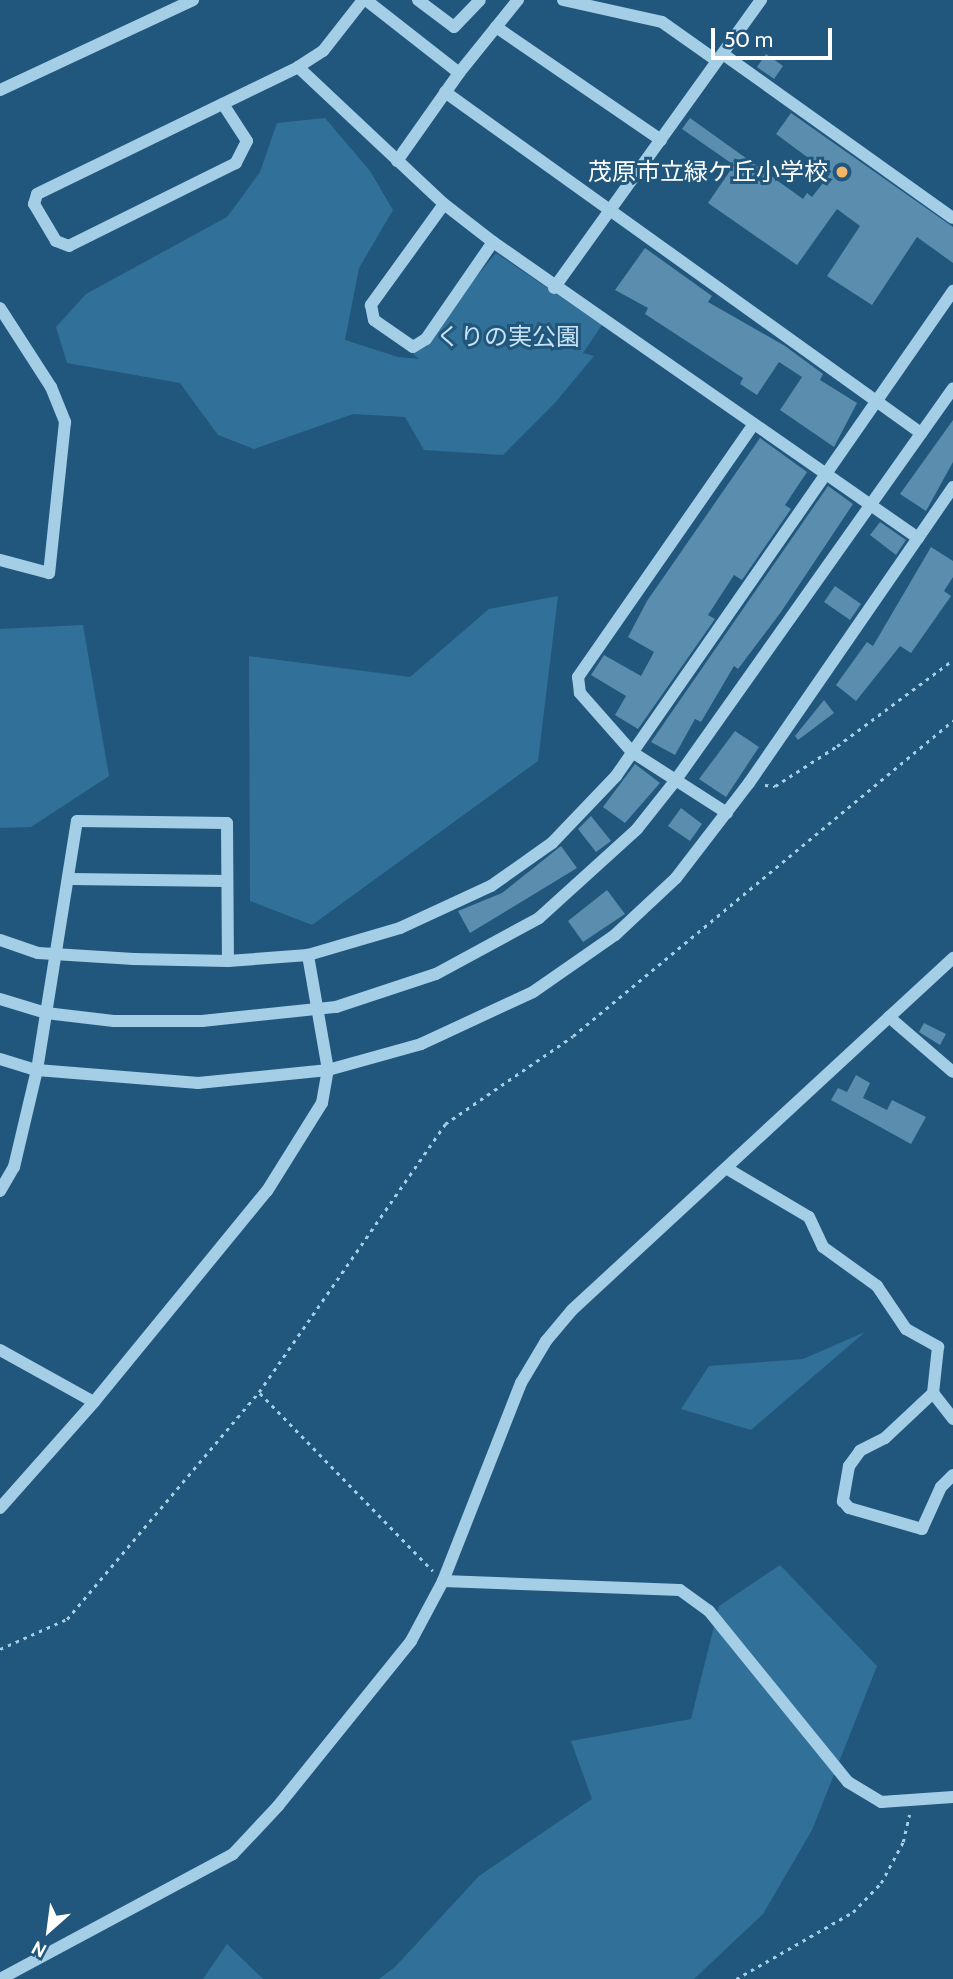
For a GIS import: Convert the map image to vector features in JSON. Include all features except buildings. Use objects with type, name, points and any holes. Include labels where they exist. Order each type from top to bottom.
[{"type":"street","points":[[0,90],[193,0]]},
{"type":"street","points":[[223,104],[247,141],[236,163],[69,246],[56,241],[34,204],[37,194],[298,67],[323,51],[365,0],[459,73]]},
{"type":"street","points":[[418,0],[454,27],[480,0]]},
{"type":"street","points":[[397,161],[459,73],[518,0]]},
{"type":"street","points":[[563,0],[662,22],[720,57],[953,218]]},
{"type":"street","points":[[555,288],[761,0]]},
{"type":"street","points":[[496,27],[661,140]]},
{"type":"street","points":[[298,67],[444,204],[492,242],[555,288],[870,502],[918,538]]},
{"type":"street","points":[[445,92],[921,433]]},
{"type":"street","points":[[444,204],[371,305],[374,320],[413,347],[426,339],[492,242]]},
{"type":"street","points":[[0,940],[56,955],[228,961],[308,955],[400,928],[491,886],[552,843],[632,752],[953,291]]},
{"type":"street","points":[[0,309],[51,387],[65,422],[49,573],[0,561]]},
{"type":"street","points":[[0,999],[46,1013],[168,1022],[317,1009],[436,974],[539,918],[638,829],[675,781],[870,502],[953,389]]},
{"type":"street","points":[[727,813],[632,752],[580,693],[578,677],[754,424]]},
{"type":"street","points":[[0,1059],[37,1070],[198,1083],[328,1070],[421,1044],[533,992],[635,916],[676,878],[749,783],[953,487]]},
{"type":"street","points":[[0,1191],[14,1167],[37,1070],[71,879],[77,821],[227,823],[228,961]]},
{"type":"street","points":[[71,879],[228,881]]},
{"type":"street","points":[[0,1508],[94,1402],[267,1191],[321,1103],[328,1070],[308,955]]},
{"type":"street","points":[[0,1979],[233,1854],[278,1806],[411,1641],[443,1581],[521,1383],[546,1340],[572,1310],[953,958]]},
{"type":"street","points":[[889,1017],[953,1072]]},
{"type":"street","points":[[726,1168],[808,1217],[823,1247],[877,1286],[906,1329],[938,1347],[933,1393],[884,1438],[860,1451],[849,1466],[843,1501],[849,1508],[922,1529],[941,1487],[953,1475]]},
{"type":"street","points":[[0,1350],[94,1402]]},
{"type":"street","points":[[933,1393],[953,1419]]},
{"type":"street","points":[[443,1581],[680,1590],[709,1611],[848,1782],[881,1802],[953,1797]]},
{"type":"path","points":[[749,783],[775,786],[953,660]]},
{"type":"path","points":[[0,1649],[67,1619],[259,1392],[444,1124],[573,1035],[953,720]]},
{"type":"path","points":[[259,1392],[443,1581]]},
{"type":"path","points":[[736,1979],[853,1912],[881,1883],[902,1842],[911,1800]]},
{"type":"green space","name":"くりの実公園","points":[[325,118],[370,171],[393,210],[359,268],[345,340],[398,357],[419,359],[413,354],[496,253],[602,325],[583,353],[594,356],[554,404],[503,455],[424,450],[405,417],[353,414],[254,449],[218,435],[180,383],[67,363],[56,327],[86,294],[227,217],[260,172],[277,123]]},
{"type":"green space","points":[[558,596],[538,761],[312,925],[250,901],[249,656],[410,677],[489,609]]},
{"type":"green space","points":[[83,625],[109,776],[31,827],[0,828],[0,629]]},
{"type":"green space","points":[[865,1332],[751,1430],[681,1409],[709,1366],[803,1359]]},
{"type":"green space","points":[[780,1565],[877,1666],[812,1830],[763,1914],[694,1979],[379,1979],[395,1967],[479,1876],[592,1799],[571,1741],[691,1719],[719,1606]]},
{"type":"green space","points":[[227,1944],[263,1979],[203,1979]]},
{"type":"place","name":"茂原市立緑ケ丘小学校","points":[[842,172]]}]
